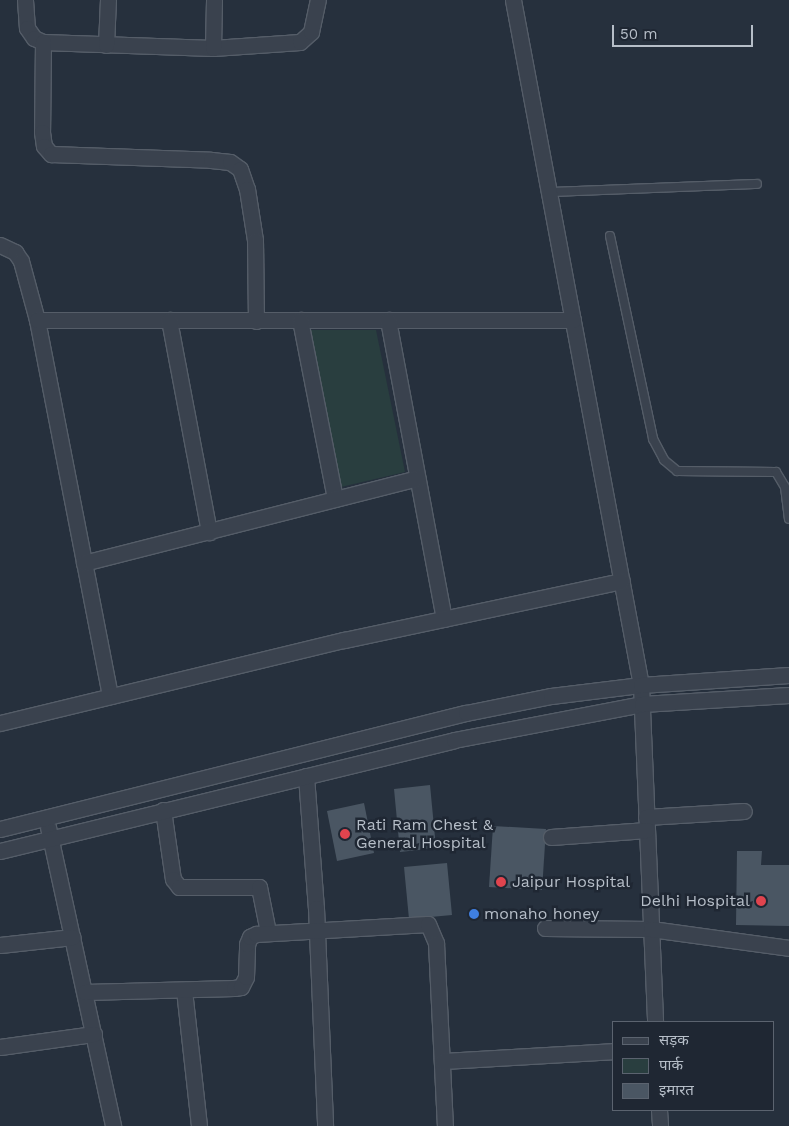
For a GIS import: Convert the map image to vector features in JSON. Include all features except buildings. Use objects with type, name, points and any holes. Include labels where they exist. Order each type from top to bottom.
[{"type":"street","points":[[25,0],[27,28],[34,38],[43,42],[213,48],[300,42],[311,32],[318,0]]},
{"type":"street","points":[[106,45],[108,0]]},
{"type":"street","points":[[213,48],[214,0]]},
{"type":"street","points":[[514,0],[641,685],[655,1021]]},
{"type":"street","points":[[43,42],[42,132],[44,146],[51,154],[211,160],[230,162],[240,169],[247,189],[255,240],[256,320]]},
{"type":"street","points":[[0,245],[15,252],[21,262],[37,320],[110,696]]},
{"type":"street","points":[[37,320],[573,320]]},
{"type":"street","points":[[169,320],[208,532]]},
{"type":"street","points":[[300,320],[335,499]]},
{"type":"street","points":[[388,320],[444,619]]},
{"type":"street","points":[[84,564],[417,478]]},
{"type":"street","points":[[0,723],[444,619],[622,581]]},
{"type":"street","points":[[0,829],[46,816],[308,755],[466,713],[551,696],[641,685],[789,675]]},
{"type":"street","points":[[0,851],[50,837],[454,740],[642,704],[789,695]]},
{"type":"street","points":[[306,776],[316,930],[325,1126]]},
{"type":"street","points":[[163,810],[173,879],[179,887],[250,885],[259,887],[268,932]]},
{"type":"street","points":[[551,838],[647,823],[744,811]]},
{"type":"street","points":[[46,816],[113,1126]]},
{"type":"street","points":[[85,992],[241,987],[246,978],[246,944],[250,937],[268,932],[428,924],[436,943],[445,1126]]},
{"type":"street","points":[[545,928],[651,929],[789,948]]},
{"type":"street","points":[[0,945],[73,937]]},
{"type":"street","points":[[184,990],[199,1126]]},
{"type":"street","points":[[0,1047],[94,1034]]},
{"type":"street","points":[[442,1061],[612,1051]]},
{"type":"street","points":[[659,1111],[660,1126]]},
{"type":"lane","points":[[549,192],[757,184]]},
{"type":"lane","points":[[610,236],[653,439],[664,460],[677,471],[776,472],[785,487],[789,519]]},
{"type":"green space","points":[[308,330],[376,330],[405,472],[341,487]]},
{"type":"place","name":"Rati Ram Chest & General Hospital","points":[[345,834]]},
{"type":"place","name":"Jaipur Hospital","points":[[501,882]]},
{"type":"place","name":"Delhi Hospital","points":[[761,901]]},
{"type":"place","name":"monaho honey","points":[[474,914]]}]
